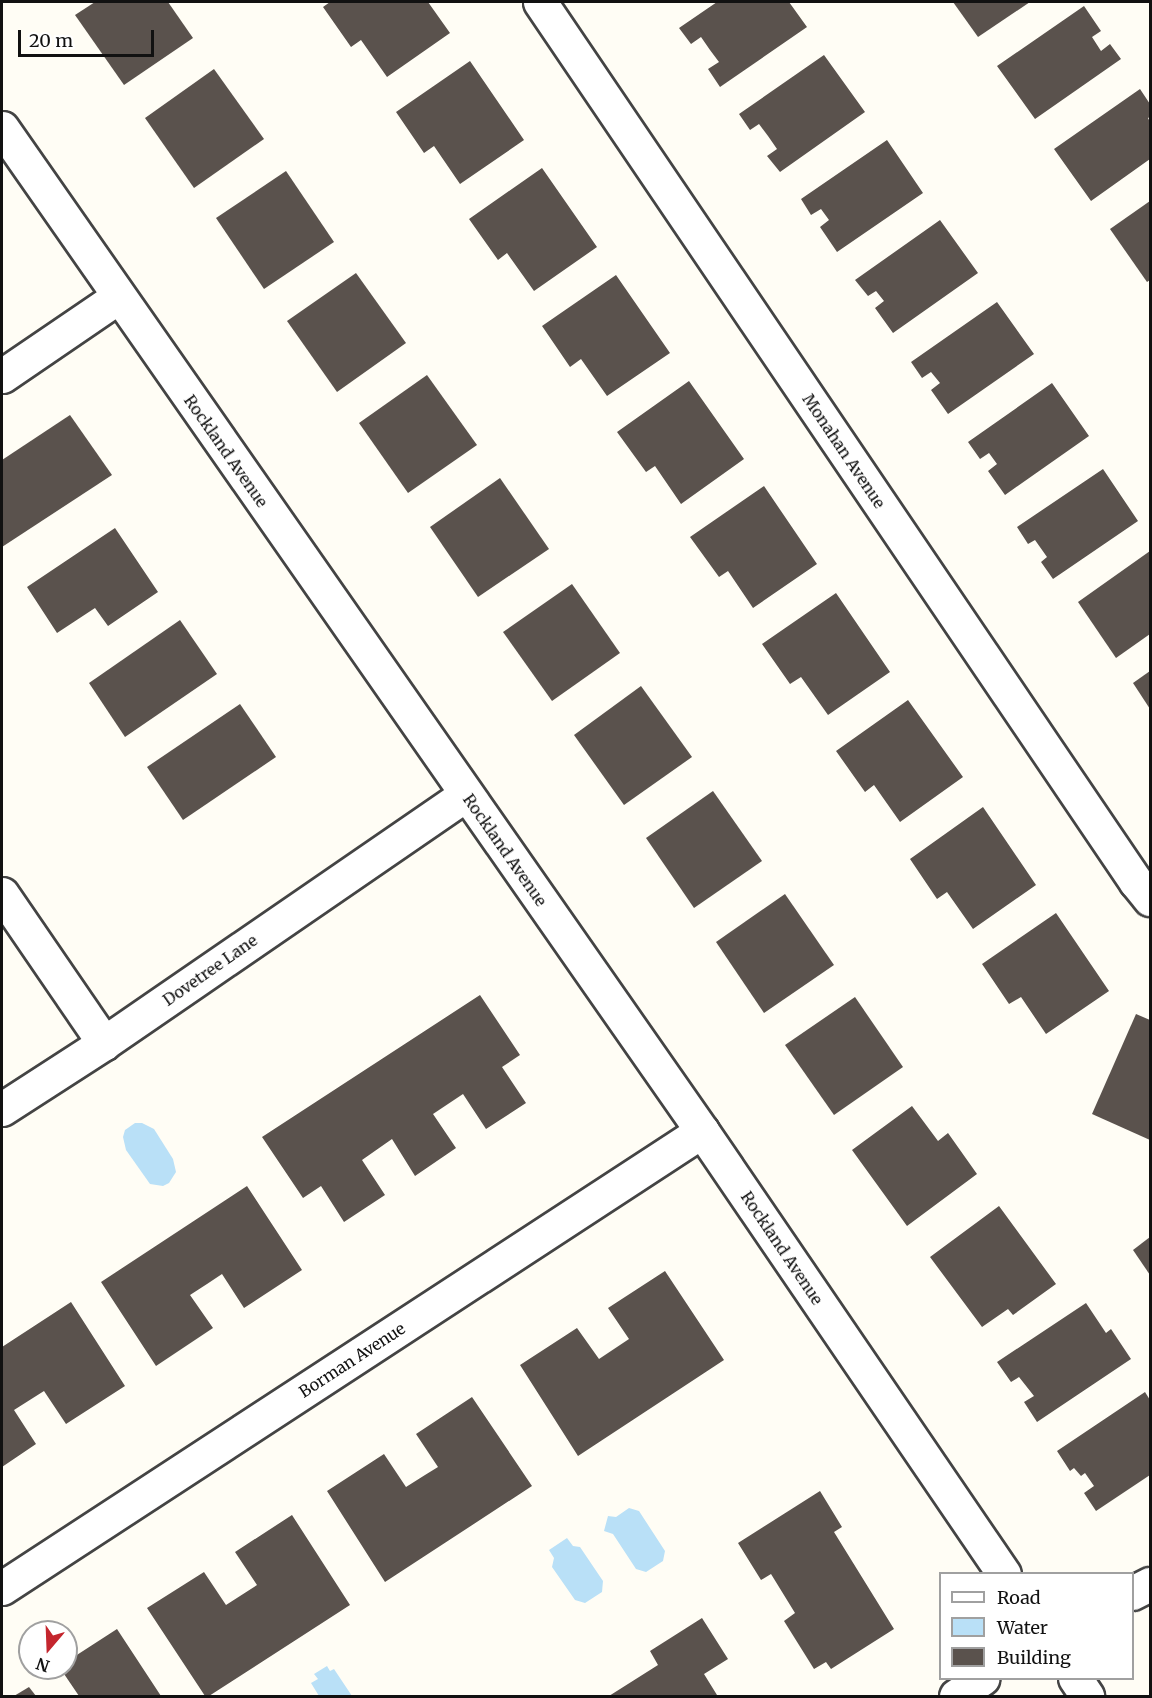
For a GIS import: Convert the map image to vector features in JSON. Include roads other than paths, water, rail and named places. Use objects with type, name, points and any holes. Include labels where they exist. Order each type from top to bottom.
[{"type":"street","name":"Monahan Avenue","points":[[540,2],[1136,882],[1150,899]]},
{"type":"street","name":"Rockland Avenue","points":[[2,128],[702,1131],[1003,1572]]},
{"type":"street","points":[[2,376],[118,297]]},
{"type":"street","name":"Dovetree Lane","points":[[2,1109],[104,1043],[466,794]]},
{"type":"street","points":[[2,894],[104,1043]]},
{"type":"street","name":"Borman Avenue","points":[[2,1588],[702,1131]]},
{"type":"street","points":[[1134,1592],[1150,1584]]},
{"type":"street","points":[[956,1696],[980,1680]]},
{"type":"street","points":[[1076,1680],[1087,1696]]},
{"type":"water","points":[[135,1123],[142,1123],[154,1129],[173,1159],[176,1172],[169,1183],[163,1186],[150,1184],[126,1150],[123,1137],[125,1130]]},
{"type":"water","points":[[629,1508],[639,1511],[665,1551],[663,1561],[646,1572],[636,1569],[613,1534],[604,1531],[608,1516],[616,1517]]},
{"type":"water","points":[[567,1538],[573,1546],[580,1547],[603,1581],[602,1592],[585,1603],[575,1600],[552,1567],[554,1558],[549,1550]]},
{"type":"water","points":[[327,1666],[330,1671],[334,1669],[352,1696],[319,1696],[311,1683],[318,1679],[314,1674]]}]
